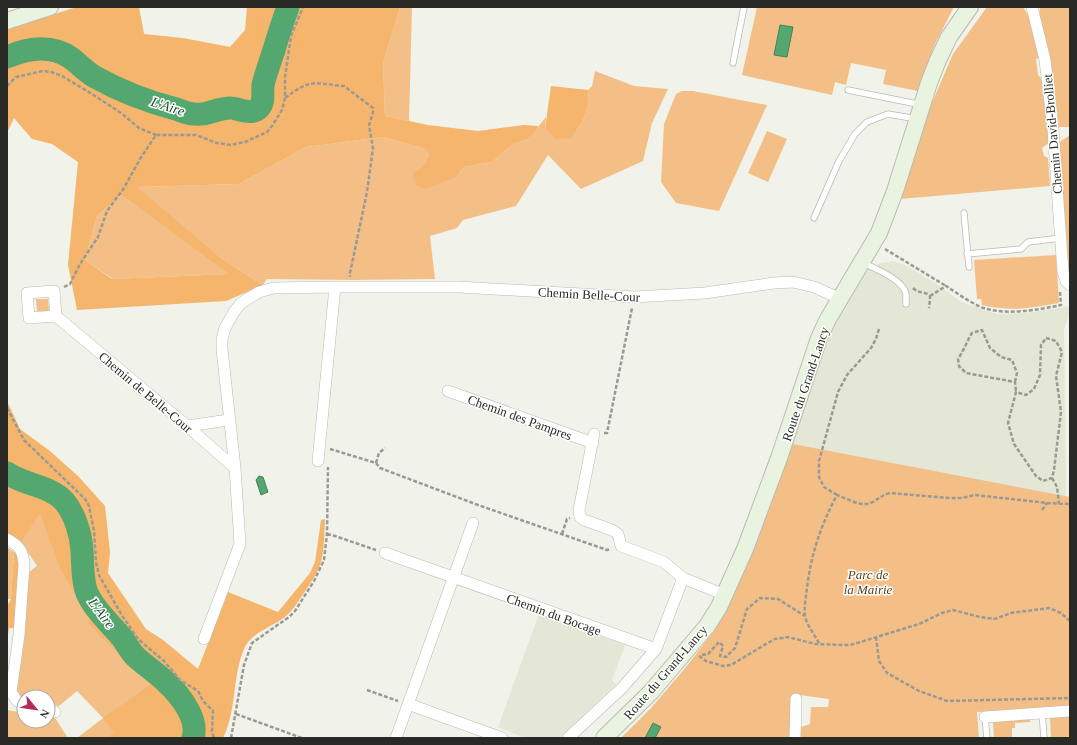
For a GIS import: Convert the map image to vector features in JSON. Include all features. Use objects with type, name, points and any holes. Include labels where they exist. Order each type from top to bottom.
[{"type":"street","points":[[7,21],[50,7]]},
{"type":"street","name":"Route du Grand-Lancy","points":[[604,738],[629,716],[685,653],[707,626],[725,595],[745,549],[780,458],[819,338],[839,298],[862,262],[880,240],[938,60],[949,37],[970,7]]},
{"type":"street","name":"Chemin David-Brolliet","points":[[1032,7],[1045,60],[1053,129],[1063,272],[1068,283]]},
{"type":"street","name":"Chemin Belle-Cour","points":[[334,287],[459,287],[634,298],[704,293],[774,283],[793,282],[814,286],[839,298]]},
{"type":"street","points":[[204,639],[240,544],[235,468],[222,339],[234,312],[241,304],[259,292],[274,288],[334,287],[318,461]]},
{"type":"street","points":[[54,291],[56,316],[29,318],[28,293],[54,291]]},
{"type":"street","name":"Chemin de Belle-Cour","points":[[56,316],[235,468]]},
{"type":"street","name":"Chemin des Pampres","points":[[448,391],[594,438]]},
{"type":"street","points":[[187,426],[229,420]]},
{"type":"street","points":[[594,438],[579,510],[580,516],[584,520],[612,530],[618,534],[621,546],[664,562],[682,578],[725,595]]},
{"type":"street","points":[[396,738],[473,523]]},
{"type":"street","points":[[7,539],[19,547],[24,560],[24,584],[19,635],[11,692],[16,700]]},
{"type":"street","name":"Chemin du Bocage","points":[[385,553],[656,650]]},
{"type":"street","points":[[568,738],[622,688],[656,650],[682,578]]},
{"type":"street","points":[[795,738],[796,699]]},
{"type":"street","points":[[408,704],[502,738]]},
{"type":"street","points":[[985,717],[1070,711]]},
{"type":"lane","points":[[733,63],[744,7]]},
{"type":"lane","points":[[848,90],[920,112]]},
{"type":"lane","points":[[814,218],[839,161],[855,134],[867,122],[888,114],[920,112]]},
{"type":"lane","points":[[964,213],[969,267]]},
{"type":"lane","points":[[968,254],[1021,249],[1028,242],[1061,238]]},
{"type":"lane","points":[[862,262],[895,279],[902,285],[906,293],[906,304]]},
{"type":"lane","points":[[1042,712],[1044,738]]},
{"type":"lane","points":[[985,717],[986,738]]},
{"type":"path","points":[[7,86],[16,77],[51,72],[62,76],[122,113],[139,128],[156,135],[196,135],[217,143],[231,145],[241,143],[267,132],[282,110],[285,98],[285,77],[292,36],[303,7]]},
{"type":"path","points":[[285,98],[308,84],[327,84],[344,86],[373,108],[369,125],[373,148],[366,202],[350,273],[350,278],[354,282],[351,287]]},
{"type":"path","points":[[54,291],[70,284],[80,264],[98,237],[107,211],[124,188],[140,159],[156,135]]},
{"type":"path","points":[[880,240],[946,286],[980,307],[991,310],[1012,312],[1043,309],[1061,305],[1060,282],[1068,283]]},
{"type":"path","points":[[910,283],[916,291],[928,294],[930,296]]},
{"type":"path","points":[[930,296],[946,286]]},
{"type":"path","points":[[929,308],[930,296]]},
{"type":"path","points":[[594,438],[607,433],[634,298]]},
{"type":"path","points":[[878,329],[876,339],[871,348],[847,375],[838,392],[819,461],[819,477],[824,487],[837,495],[860,504],[873,502],[883,495],[890,493],[950,498],[962,498],[975,495],[1070,504]]},
{"type":"path","points":[[1015,382],[966,373],[959,366],[958,359],[965,349],[966,342],[972,332],[982,330],[990,348],[1001,356],[1012,360],[1017,373],[1015,382],[1016,392],[1008,422],[1014,444],[1036,476],[1043,481],[1052,478]]},
{"type":"path","points":[[1016,392],[1026,395],[1034,389],[1040,375],[1041,345],[1046,338],[1056,341],[1062,352],[1056,376],[1061,412],[1052,478],[1057,487],[1059,504]]},
{"type":"path","points":[[7,408],[14,418],[16,427],[24,440],[85,499],[94,531],[96,562],[99,575],[121,614],[138,639],[164,661],[180,680],[198,691],[203,701],[213,711],[212,731],[214,738]]},
{"type":"path","points":[[328,444],[330,448],[329,454]]},
{"type":"path","points":[[330,448],[376,463],[380,468],[394,474],[478,505],[607,550],[621,546]]},
{"type":"path","points":[[376,463],[379,453],[385,448]]},
{"type":"path","points":[[231,738],[236,714],[238,690],[244,665],[252,642],[289,617],[302,601],[324,560],[327,534],[328,466]]},
{"type":"path","points":[[819,643],[805,616],[805,601],[812,553],[822,523],[837,495]]},
{"type":"path","points":[[1042,510],[1047,503]]},
{"type":"path","points":[[327,534],[385,553]]},
{"type":"path","points":[[696,660],[700,655],[708,654],[719,642],[723,646],[720,656],[726,657],[735,648],[748,609],[760,598],[778,599],[805,616]]},
{"type":"path","points":[[700,656],[706,661],[723,666],[731,665],[766,644],[782,637],[796,638],[809,642],[846,645],[865,642],[920,624],[942,613],[953,610],[980,617],[995,618],[1011,612],[1049,608],[1061,613],[1070,621]]},
{"type":"path","points":[[876,638],[879,661],[887,673],[919,691],[947,701],[1070,698]]},
{"type":"path","points":[[367,690],[408,704]]},
{"type":"path","points":[[236,714],[302,738]]},
{"type":"shaded area","points":[[77,7],[139,7],[144,34],[183,38],[230,47],[245,30],[247,7],[400,7],[383,63],[385,116],[428,125],[478,131],[524,125],[538,126],[528,139],[513,144],[492,162],[464,167],[456,177],[424,189],[416,185],[413,179],[415,171],[424,165],[429,155],[426,149],[383,137],[306,147],[239,184],[137,187],[225,261],[263,285],[226,301],[77,310],[68,265],[78,162],[52,144],[32,139],[14,118],[7,133],[7,29]],"holes":[[[121,195],[229,274],[112,279],[85,260],[97,216]]]},
{"type":"shaded area","points":[[780,25],[793,27],[787,57],[774,55]]},
{"type":"shaded area","points":[[551,86],[588,90],[588,104],[585,116],[572,138],[555,139],[545,128]]},
{"type":"shaded area","points":[[893,261],[907,266],[937,284],[961,302],[997,314],[1026,313],[1070,306],[1070,313],[1064,329],[1066,497],[793,444],[823,347],[861,274],[881,263]]},
{"type":"shaded area","points":[[7,401],[20,429],[50,451],[79,477],[105,506],[110,552],[108,573],[146,629],[163,640],[198,669],[228,592],[278,612],[310,573],[315,562],[321,520],[325,519],[322,558],[312,581],[288,615],[255,635],[244,649],[240,660],[233,705],[223,738],[108,738],[114,733],[103,718],[151,684],[88,623],[90,620],[60,568],[40,513],[21,542],[7,534]]},
{"type":"shaded area","points":[[259,476],[263,477],[268,492],[261,495],[256,480]]},
{"type":"shaded area","points":[[14,552],[17,552],[20,580],[17,628],[9,628],[7,641],[7,606],[11,599]]},
{"type":"shaded area","points":[[539,614],[625,645],[612,680],[616,684],[559,738],[525,738],[498,727]]},
{"type":"shaded area","points":[[653,723],[661,727],[655,738],[645,738]]},
{"type":"green space","points":[[400,7],[412,7],[409,121],[385,116],[383,63]]},
{"type":"green space","points":[[757,7],[954,7],[935,44],[918,91],[883,84],[886,70],[851,63],[846,85],[835,82],[832,95],[742,75]]},
{"type":"green space","points":[[987,7],[1023,7],[1029,17],[1039,58],[1036,59],[1038,75],[1044,81],[1049,143],[1042,148],[1044,156],[1048,158],[1050,186],[900,199],[928,112],[953,54]]},
{"type":"green space","points":[[1040,7],[1070,7],[1070,127],[1059,127],[1053,77],[1039,21]]},
{"type":"green space","points":[[595,71],[634,86],[668,89],[652,123],[643,161],[581,189],[548,155],[516,206],[463,220],[457,228],[430,236],[435,279],[267,279],[263,285],[225,261],[136,187],[239,184],[306,147],[383,137],[426,149],[429,155],[424,165],[415,171],[456,177],[464,167],[492,162],[513,144],[528,139],[546,117],[545,128],[572,138],[585,116],[588,104],[588,90],[592,86]]},
{"type":"green space","points":[[682,91],[693,91],[767,105],[719,211],[676,203],[661,182],[664,124],[676,94]]},
{"type":"green space","points":[[767,131],[787,139],[768,182],[748,173]]},
{"type":"green space","points":[[1070,135],[1070,275],[1064,250],[1058,143]]},
{"type":"green space","points":[[121,195],[230,274],[113,279],[85,260],[97,216]]},
{"type":"green space","points":[[1056,255],[1059,303],[1030,308],[1012,309],[982,305],[981,299],[977,299],[974,260]]},
{"type":"green space","points":[[36,299],[48,299],[49,311],[37,311]]},
{"type":"green space","name":"Parc de la Mairie","points":[[793,444],[1070,497],[1070,708],[977,712],[979,738],[797,738],[801,727],[810,724],[811,707],[828,707],[829,699],[792,694],[790,738],[621,738],[651,708],[714,631],[750,552]]},
{"type":"green space","points":[[7,489],[37,492],[151,684],[157,738],[77,738],[103,718],[77,691],[59,706],[56,705],[56,689],[16,689],[16,692],[15,691],[24,640],[29,572],[37,566],[21,542],[7,534]]},
{"type":"green space","points":[[7,547],[14,552],[11,599],[7,599]]},
{"type":"green space","points":[[7,710],[16,712],[16,729],[56,729],[56,720],[68,738],[7,738]]},
{"type":"green space","points":[[1070,715],[1070,738],[1051,738],[1050,716]]},
{"type":"green space","points":[[1030,717],[1030,722],[1015,723],[1015,728],[1012,728],[1012,738],[994,738],[993,721]]},
{"type":"waterway","name":"L'Aire","points":[[7,57],[23,51],[39,49],[56,51],[71,58],[92,75],[114,87],[155,103],[192,114],[203,114],[230,108],[249,112],[259,108],[262,103],[264,81],[288,7]]},
{"type":"waterway","name":"L'Aire","points":[[7,473],[21,480],[44,488],[58,496],[68,506],[79,531],[84,583],[90,600],[123,639],[135,656],[164,680],[183,701],[191,715],[194,731],[193,738]]}]
